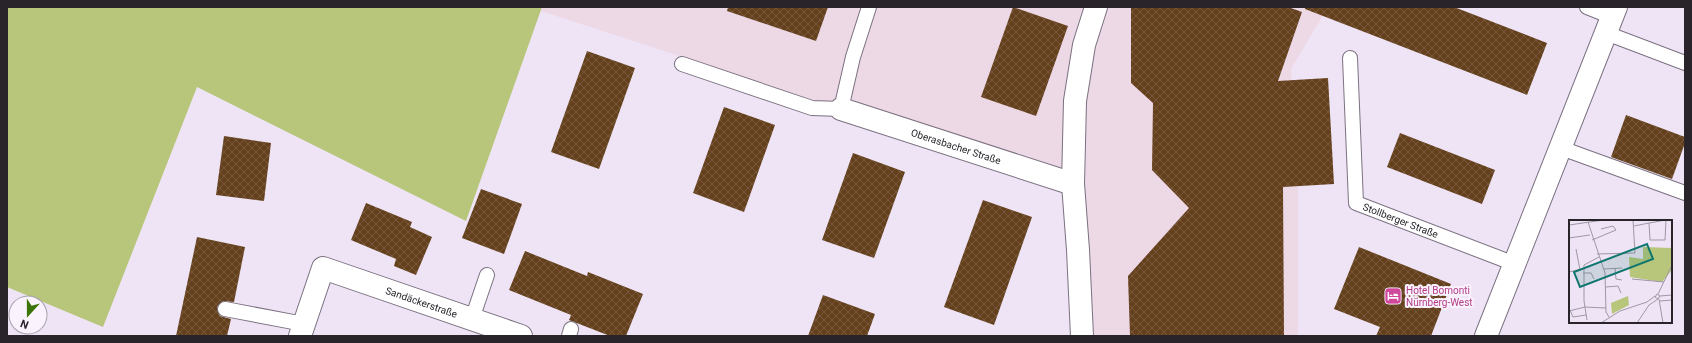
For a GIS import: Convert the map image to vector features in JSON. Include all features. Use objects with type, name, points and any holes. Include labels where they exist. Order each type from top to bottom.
[{"type":"street","points":[[1082,336],[1073,184],[1075,101],[1084,45],[1096,7]]},
{"type":"street","points":[[1486,336],[1612,17]]},
{"type":"street","name":"Oberasbacher Straße","points":[[841,109],[1073,184]]},
{"type":"street","name":"Sandäckerstraße","points":[[302,330],[323,268],[521,336]]},
{"type":"lane","points":[[682,64],[812,108],[841,109],[853,57],[869,7]]},
{"type":"lane","points":[[1587,7],[1612,17],[1685,63]]},
{"type":"lane","name":"Stollberger Straße","points":[[1350,58],[1356,203],[1515,264]]},
{"type":"lane","points":[[1561,148],[1685,193]]},
{"type":"lane","points":[[472,318],[487,275]]},
{"type":"lane","points":[[226,309],[302,330]]},
{"type":"shaded area","points":[[542,7],[1328,7],[1291,69],[1298,177],[1298,336],[1078,336],[1076,185],[541,11]]},
{"type":"green space","points":[[7,7],[542,7],[466,221],[197,87],[103,327],[48,304],[48,295],[26,295],[7,287]]},
{"type":"building","points":[[728,7],[828,7],[816,41],[727,11]]},
{"type":"building","points":[[1013,7],[1068,26],[1036,116],[981,97]]},
{"type":"building","points":[[1131,7],[1288,7],[1302,12],[1278,81],[1328,78],[1334,184],[1283,187],[1284,336],[1130,336],[1128,276],[1189,208],[1152,170],[1153,103],[1131,83]]},
{"type":"building","points":[[1305,7],[1454,7],[1547,43],[1527,95],[1305,9]]},
{"type":"building","points":[[587,51],[635,68],[599,169],[551,152]]},
{"type":"building","points":[[724,107],[775,125],[744,212],[693,193]]},
{"type":"building","points":[[1626,115],[1685,137],[1685,143],[1672,179],[1611,157]]},
{"type":"building","points":[[1400,133],[1495,170],[1482,204],[1387,167]]},
{"type":"building","points":[[224,136],[271,143],[264,201],[216,195]]},
{"type":"building","points":[[853,153],[905,172],[874,258],[822,240]]},
{"type":"building","points":[[481,189],[522,204],[504,254],[462,238]]},
{"type":"building","points":[[983,200],[1032,217],[994,325],[944,307]]},
{"type":"building","points":[[366,203],[412,222],[410,227],[432,237],[416,275],[394,266],[396,259],[351,240]]},
{"type":"building","points":[[197,237],[245,247],[234,302],[223,301],[217,307],[220,316],[231,319],[227,336],[176,336]]},
{"type":"building","name":"Hotel Bomonti Nürnberg-West","points":[[1359,247],[1451,284],[1431,336],[1376,336],[1380,327],[1334,309]]},
{"type":"building","points":[[525,251],[587,276],[588,272],[643,294],[626,336],[610,336],[569,320],[571,315],[509,290]]},
{"type":"building","points":[[823,295],[875,314],[867,336],[808,336]]},
{"type":"place","name":"Hotel Bomonti Nürnberg-West","points":[[1393,296]]}]
